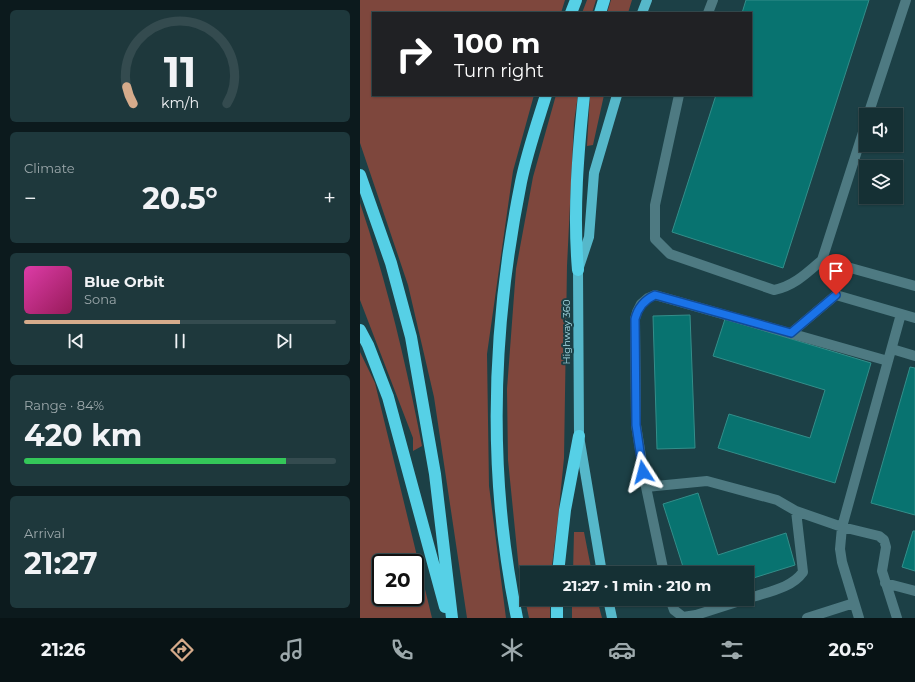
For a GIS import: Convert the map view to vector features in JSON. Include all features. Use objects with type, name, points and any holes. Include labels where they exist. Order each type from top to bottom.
[{"type":"highway","points":[[571,12],[576,0]]},
{"type":"highway","points":[[600,12],[604,0]]},
{"type":"highway","points":[[517,618],[510,581],[502,514],[497,448],[498,358],[501,312],[509,247],[522,181],[546,96]]},
{"type":"highway","points":[[578,270],[575,241],[578,152],[584,96]]},
{"type":"highway","points":[[360,175],[391,263],[411,337],[435,474],[452,618]]},
{"type":"highway","points":[[360,330],[368,345],[388,397],[448,618]]},
{"type":"highway","points":[[559,566],[565,510],[579,436]]},
{"type":"highway","points":[[557,606],[557,618]]},
{"type":"main road","points":[[642,12],[647,0]]},
{"type":"main road","name":"Highway 360","points":[[601,566],[579,436],[578,270],[589,237],[594,173],[616,96]]},
{"type":"main road","points":[[609,606],[612,618]]},
{"type":"street","points":[[708,12],[713,0]]},
{"type":"street","points":[[870,108],[906,0]]},
{"type":"street","points":[[679,96],[655,205],[655,239],[670,254],[774,290],[785,288],[803,277],[822,260],[859,145]]},
{"type":"street","points":[[822,260],[915,286]]},
{"type":"street","points":[[663,566],[646,487],[636,425],[635,319],[641,304],[648,298],[655,295],[888,361]]},
{"type":"street","points":[[791,333],[836,295],[915,318]]},
{"type":"street","points":[[859,618],[842,562],[840,549],[842,527],[901,314]]},
{"type":"street","points":[[892,349],[915,356]]},
{"type":"street","points":[[646,487],[707,480],[777,500],[796,510],[842,527],[879,536],[884,540],[886,547],[882,571],[897,618]]},
{"type":"street","points":[[754,596],[789,585],[799,578],[803,572],[796,510]]},
{"type":"street","points":[[885,583],[915,592]]},
{"type":"street","points":[[807,618],[854,603]]},
{"type":"street","points":[[673,606],[674,610],[683,616],[696,616],[725,606]]},
{"type":"shaded area","points":[[360,0],[565,0],[561,12],[372,12],[372,96],[534,96],[513,171],[487,354],[489,486],[506,618],[467,618],[434,397],[408,285],[360,143]]},
{"type":"shaded area","points":[[587,0],[596,0],[592,12],[582,12]]},
{"type":"shaded area","points":[[611,0],[632,0],[628,12],[607,12]]},
{"type":"shaded area","points":[[556,96],[578,96],[574,122],[567,266],[564,458],[558,518],[552,566],[520,566],[520,575],[508,460],[507,389],[516,269],[533,177]]},
{"type":"shaded area","points":[[590,96],[604,96],[593,145],[587,146]]},
{"type":"shaded area","points":[[360,203],[379,263],[409,384],[422,446],[413,451],[413,438],[360,300]]},
{"type":"shaded area","points":[[360,352],[375,383],[416,554],[372,554],[372,606],[424,606],[424,585],[432,618],[360,618]]},
{"type":"shaded area","points":[[574,532],[584,532],[591,566],[573,566]]},
{"type":"shaded area","points":[[526,606],[550,606],[550,618],[529,618]]},
{"type":"shaded area","points":[[572,606],[599,606],[602,618],[572,618]]},
{"type":"building","points":[[746,0],[869,0],[783,268],[672,232],[716,96],[752,96],[752,12],[742,12]]},
{"type":"building","points":[[690,315],[695,448],[657,449],[653,316]]},
{"type":"building","points":[[725,319],[871,363],[835,483],[718,448],[729,414],[810,438],[825,390],[713,356]]},
{"type":"building","points":[[910,367],[915,368],[915,515],[871,503]]},
{"type":"building","points":[[698,493],[718,555],[786,533],[795,565],[754,578],[754,566],[683,566],[663,504]]},
{"type":"building","points":[[913,531],[915,531],[915,571],[902,567]]},
{"type":"route","points":[[643,472],[636,425],[635,319],[641,304],[648,298],[655,295],[791,333],[836,295]]}]
